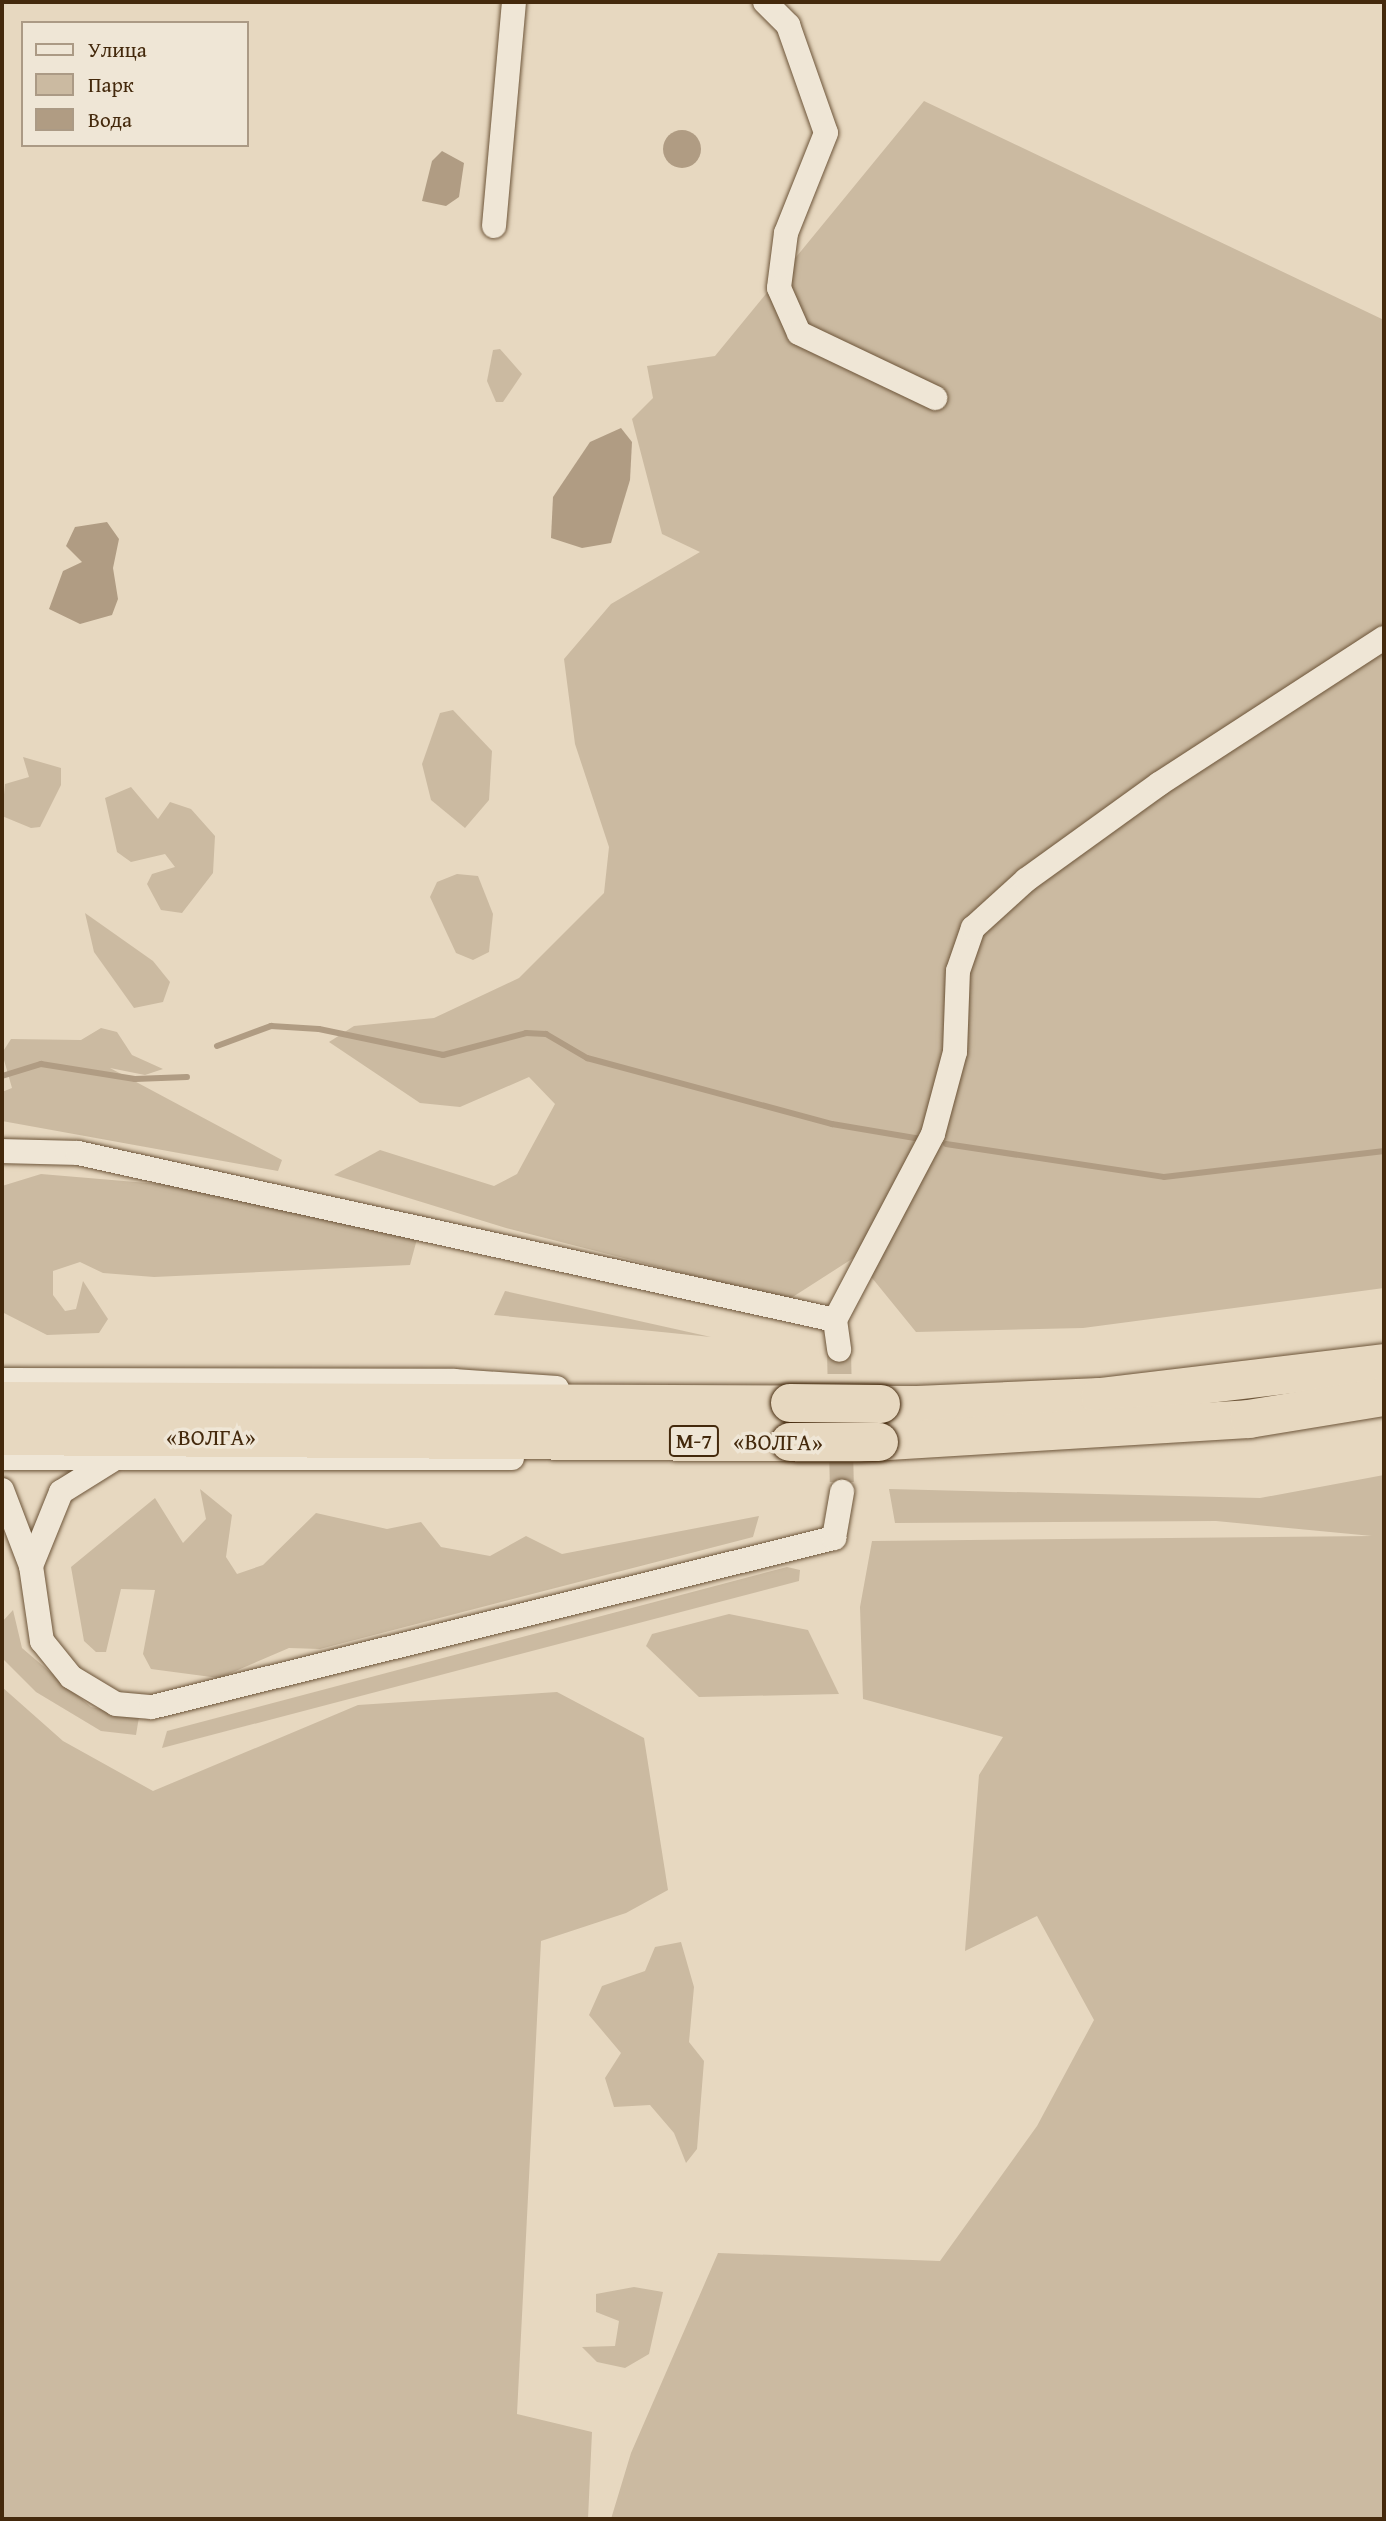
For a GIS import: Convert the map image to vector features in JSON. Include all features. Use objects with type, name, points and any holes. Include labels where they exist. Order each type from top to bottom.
[{"type":"highway","name":"«ВОЛГА»","points":[[5,1383],[917,1405],[1100,1397],[1384,1363]]},
{"type":"highway","points":[[869,1443],[1236,1420],[1384,1396]]},
{"type":"highway","name":"«ВОЛГА»","points":[[2,1436],[869,1443]]},
{"type":"street","points":[[494,226],[514,2]]},
{"type":"street","points":[[765,2],[788,25],[826,133],[786,233],[779,288],[799,333],[935,398]]},
{"type":"street","points":[[839,1350],[835,1320],[933,1134],[955,1052],[958,971],[973,928],[1026,880],[1159,783],[1384,638]]},
{"type":"street","points":[[2,1151],[78,1153],[835,1320]]},
{"type":"street","points":[[2,1458],[756,1454],[869,1443]]},
{"type":"street","points":[[31,1566],[61,1492],[116,1458]]},
{"type":"street","points":[[2,1490],[31,1566],[42,1641],[71,1676],[116,1704],[152,1707],[834,1538],[842,1492]]},
{"type":"green space","points":[[924,101],[1384,320],[1384,1288],[1083,1328],[916,1332],[855,1257],[788,1300],[506,1228],[334,1175],[380,1150],[494,1186],[517,1174],[555,1104],[529,1077],[460,1107],[420,1103],[329,1042],[354,1026],[434,1018],[519,978],[604,893],[609,847],[575,744],[564,659],[611,604],[700,552],[662,534],[632,419],[653,398],[647,366],[715,356]]},
{"type":"green space","points":[[500,349],[522,374],[503,402],[496,402],[487,381],[493,350]]},
{"type":"green space","points":[[453,710],[492,751],[489,800],[465,828],[431,800],[422,764],[440,713]]},
{"type":"green space","points":[[23,757],[61,768],[61,785],[40,827],[31,828],[2,816],[5,784],[29,777]]},
{"type":"green space","points":[[131,787],[158,819],[170,802],[191,809],[215,836],[213,873],[182,913],[161,910],[147,884],[152,874],[175,867],[165,854],[131,862],[117,852],[105,798]]},
{"type":"green space","points":[[457,874],[478,876],[493,914],[489,952],[473,960],[456,953],[430,897],[437,882]]},
{"type":"green space","points":[[85,913],[153,961],[170,982],[163,1002],[134,1008],[94,952]]},
{"type":"green space","points":[[101,1028],[117,1032],[132,1055],[163,1069],[145,1075],[110,1068],[282,1160],[278,1171],[2,1121],[2,1092],[12,1088],[2,1053],[11,1039],[81,1040]]},
{"type":"green space","points":[[41,1174],[171,1185],[417,1239],[410,1265],[154,1277],[103,1273],[80,1262],[53,1271],[53,1295],[65,1311],[76,1309],[83,1281],[108,1319],[99,1333],[47,1335],[2,1312],[2,1186]]},
{"type":"green space","points":[[505,1291],[711,1337],[494,1315]]},
{"type":"green space","points":[[1384,1475],[1384,2519],[611,2519],[631,2453],[718,2253],[940,2261],[1037,2126],[1094,2020],[1037,1916],[965,1951],[979,1775],[1003,1737],[863,1699],[860,1607],[872,1541],[1372,1536],[1216,1521],[895,1523],[889,1489],[1260,1498]]},
{"type":"green space","points":[[200,1489],[232,1515],[226,1557],[237,1574],[263,1565],[316,1513],[387,1529],[421,1522],[441,1547],[490,1556],[526,1536],[562,1554],[759,1516],[753,1537],[320,1649],[289,1648],[219,1678],[151,1669],[143,1654],[155,1590],[121,1589],[106,1652],[96,1652],[84,1641],[71,1567],[155,1498],[183,1543],[206,1519]]},
{"type":"green space","points":[[787,1567],[800,1570],[799,1581],[162,1748],[167,1731]]},
{"type":"green space","points":[[13,1610],[22,1648],[91,1707],[139,1717],[136,1735],[101,1731],[36,1692],[2,1658],[2,1622]]},
{"type":"green space","points":[[729,1614],[808,1630],[839,1694],[699,1697],[646,1646],[652,1634]]},
{"type":"green space","points":[[2,1687],[63,1741],[153,1791],[358,1705],[557,1692],[644,1738],[668,1890],[626,1913],[541,1941],[517,2414],[592,2432],[588,2519],[2,2519]]},
{"type":"green space","points":[[681,1942],[694,1987],[689,2042],[704,2061],[697,2149],[686,2163],[674,2133],[650,2105],[614,2107],[605,2078],[621,2053],[589,2015],[602,1986],[645,1971],[655,1947]]},
{"type":"green space","points":[[634,2287],[663,2292],[649,2354],[625,2368],[597,2362],[582,2347],[615,2346],[619,2321],[596,2312],[596,2294]]},
{"type":"water","points":[[682,130],[695,136],[701,149],[695,162],[682,168],[669,162],[663,149],[669,136]]},
{"type":"water","points":[[442,151],[464,163],[459,197],[446,206],[422,201],[432,161]]},
{"type":"water","points":[[621,428],[632,442],[630,480],[611,543],[582,548],[551,538],[553,497],[590,442]]},
{"type":"water","points":[[107,522],[119,539],[113,568],[118,599],[112,615],[80,624],[49,609],[63,571],[82,562],[66,546],[75,527]]},
{"type":"waterway","points":[[217,1046],[271,1026],[319,1029],[443,1055],[526,1033],[546,1034],[587,1058],[832,1124],[921,1139]]},
{"type":"waterway","points":[[2,1076],[41,1064],[135,1079],[187,1077]]},
{"type":"waterway","points":[[946,1144],[1164,1177],[1384,1151]]},
{"type":"tunnel","points":[[839,1350],[842,1492]]}]
